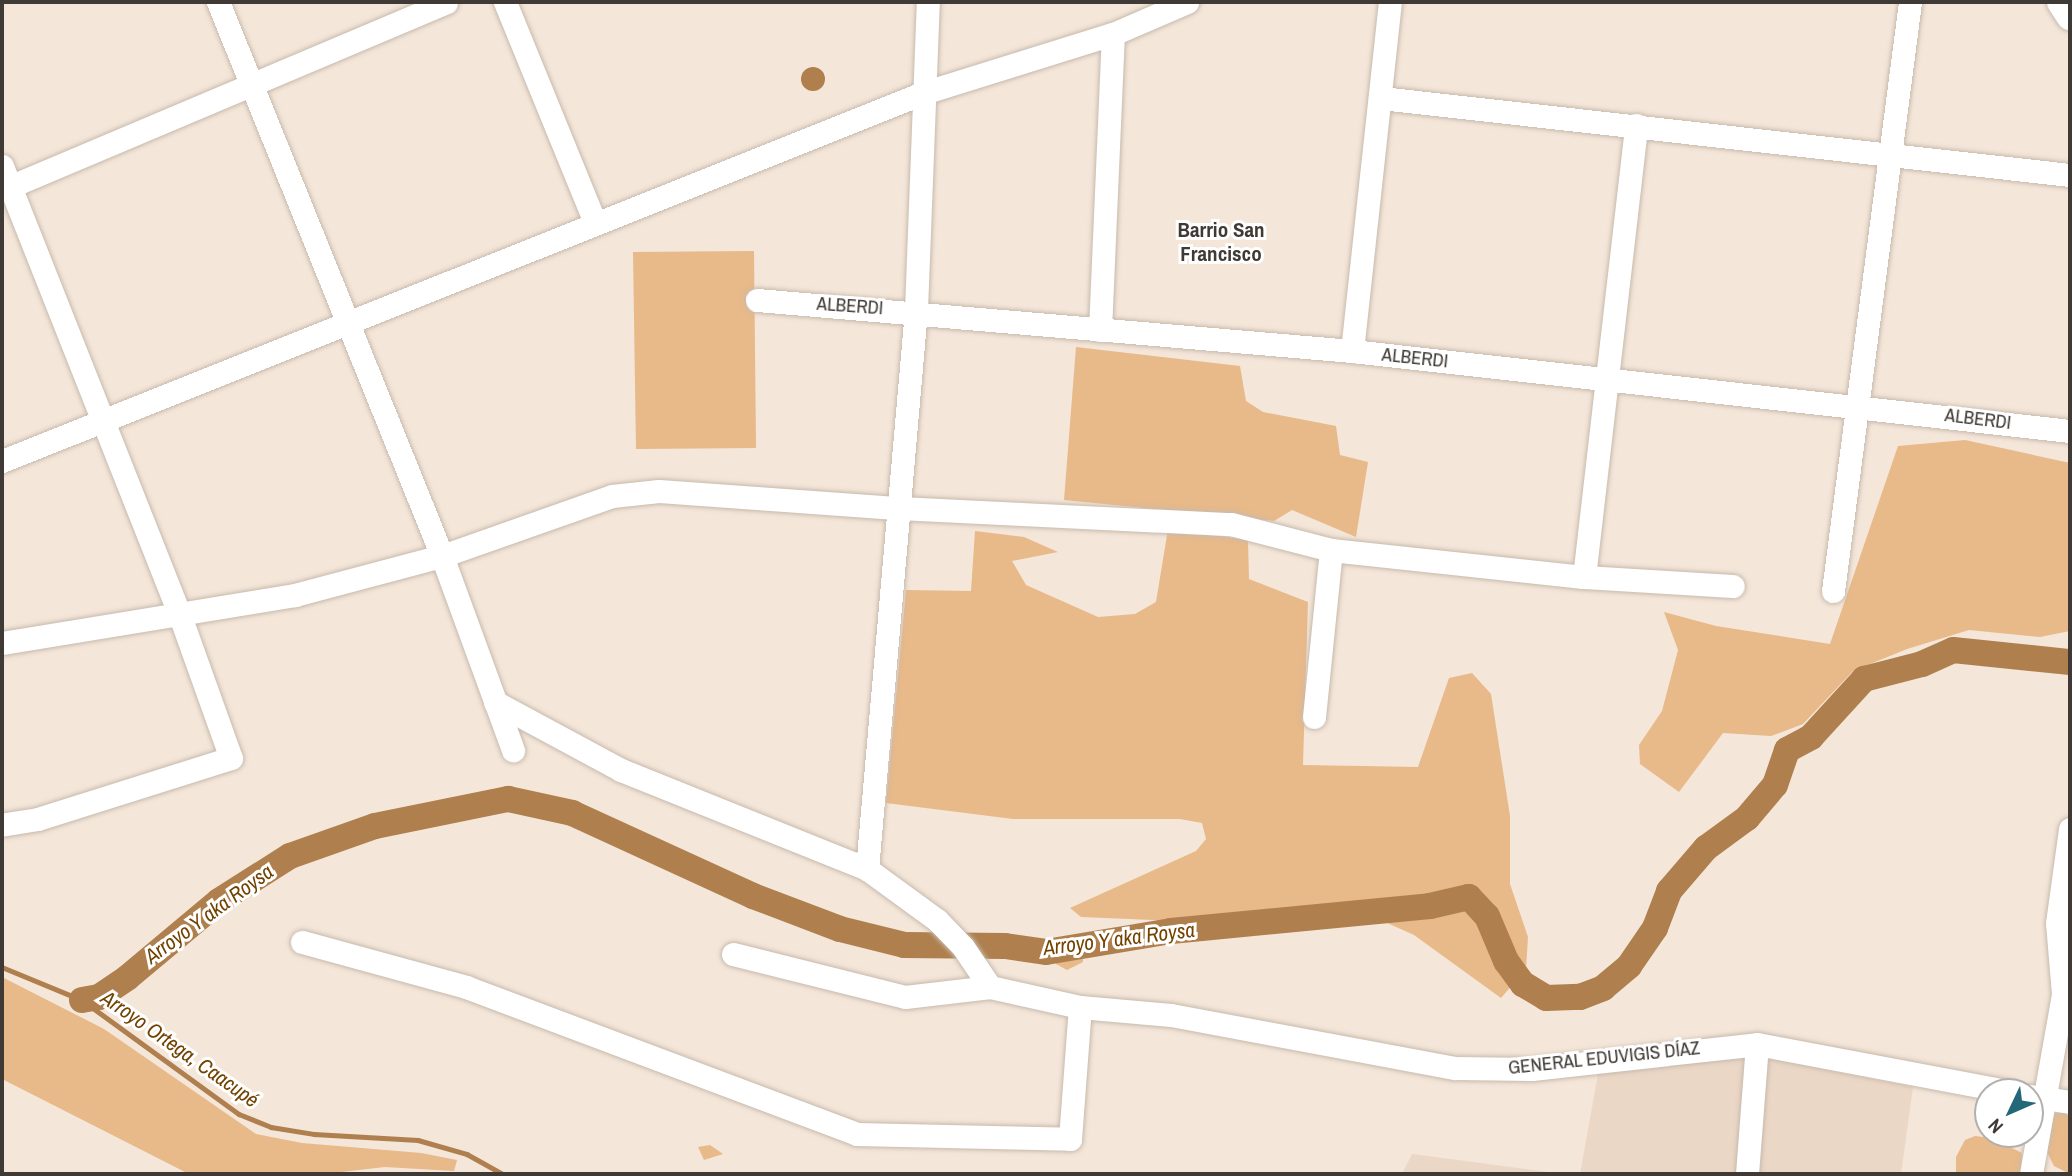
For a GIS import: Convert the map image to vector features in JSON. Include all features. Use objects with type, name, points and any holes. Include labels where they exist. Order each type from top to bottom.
[{"type":"main road","points":[[2061,2],[2070,16]]},
{"type":"street","points":[[218,2],[442,556],[513,750]]},
{"type":"street","points":[[2,825],[38,819],[231,758],[103,420],[5,181],[446,2]]},
{"type":"street","points":[[505,2],[594,222]]},
{"type":"street","points":[[867,869],[916,310],[928,2]]},
{"type":"street","points":[[2,461],[348,319],[923,93],[1113,34],[1187,2]]},
{"type":"street","points":[[1352,351],[1390,2]]},
{"type":"street","points":[[1833,591],[1855,404],[1910,2]]},
{"type":"street","points":[[1100,330],[1113,34]]},
{"type":"street","points":[[1381,98],[2070,175]]},
{"type":"street","points":[[1584,577],[1636,125]]},
{"type":"street","name":"ALBERDI","points":[[757,300],[916,310],[1100,330],[1352,351],[1855,404],[2070,431]]},
{"type":"street","points":[[2,643],[295,595],[442,556],[612,496],[659,491],[899,509],[1231,524],[1331,550],[1584,577],[1733,586]]},
{"type":"street","points":[[1314,717],[1331,550]]},
{"type":"street","points":[[495,702],[621,770],[867,869],[937,920],[962,947],[990,987]]},
{"type":"street","points":[[2042,1078],[2063,994],[2070,829]]},
{"type":"street","points":[[302,942],[466,987],[857,1134],[1070,1139],[1080,1007]]},
{"type":"street","name":"GENERAL EDUVIGIS DÍAZ","points":[[733,954],[905,997],[990,987],[1080,1007],[1171,1015],[1455,1068],[1532,1069],[1757,1044],[1974,1085]]},
{"type":"street","points":[[1754,1173],[1757,1044]]},
{"type":"street","points":[[2044,1098],[2070,1102]]},
{"type":"street","points":[[2031,1174],[2033,1148]]},
{"type":"shaded area","points":[[813,67],[822,70],[825,79],[822,88],[813,91],[804,88],[801,79],[804,70]]},
{"type":"shaded area","points":[[754,251],[756,448],[636,449],[633,252]]},
{"type":"shaded area","points":[[1076,347],[1240,366],[1246,401],[1263,412],[1336,426],[1340,455],[1368,462],[1356,537],[1292,510],[1274,521],[1064,500]]},
{"type":"shaded area","points":[[1965,440],[2070,463],[2070,631],[2040,637],[1969,630],[1907,649],[1853,671],[1803,724],[1771,736],[1723,733],[1679,792],[1640,764],[1639,745],[1662,711],[1678,650],[1664,612],[1716,626],[1830,644],[1898,446]]},
{"type":"shaded area","points":[[1168,529],[1248,540],[1249,579],[1308,602],[1303,765],[1418,767],[1449,678],[1472,673],[1491,694],[1510,816],[1510,884],[1528,937],[1526,969],[1501,998],[1414,935],[1385,922],[1333,911],[1201,922],[1081,917],[1070,908],[1196,851],[1206,839],[1202,823],[1180,819],[1013,819],[886,803],[906,590],[971,591],[975,531],[1024,537],[1058,552],[1012,561],[1026,585],[1098,617],[1135,614],[1156,602]]},
{"type":"shaded area","points":[[1073,950],[1083,955],[1083,962],[1067,970],[1056,964],[1057,957]]},
{"type":"shaded area","points":[[2,977],[104,1029],[256,1134],[302,1143],[421,1153],[457,1160],[454,1171],[385,1167],[324,1174],[189,1174],[2,1079]]},
{"type":"shaded area","points":[[1745,1054],[1913,1087],[1901,1174],[1580,1174],[1598,1074]]},
{"type":"shaded area","points":[[2065,1112],[2070,1119],[2070,1174],[2054,1166],[2047,1152],[2054,1114]]},
{"type":"shaded area","points":[[1974,1136],[1974,1148],[2012,1148],[2022,1153],[2021,1174],[1956,1173],[1956,1157],[1965,1140]]},
{"type":"shaded area","points":[[710,1145],[723,1154],[704,1160],[698,1147]]},
{"type":"shaded area","points":[[1412,1154],[1563,1174],[1402,1174]]},
{"type":"waterway","name":"Arroyo Y aka Roysa","points":[[82,1000],[99,997],[127,978],[219,901],[290,856],[375,826],[508,799],[572,813],[753,896],[840,929],[904,945],[1005,946],[1046,952],[1171,931],[1430,906],[1469,897],[1487,916],[1506,961],[1523,984],[1546,998],[1580,997],[1603,988],[1629,966],[1655,928],[1669,891],[1706,848],[1747,818],[1775,785],[1787,750],[1811,737],[1864,679],[1922,664],[1953,650],[2070,662]]},
{"type":"waterway","name":"Arroyo Ortega, Caacupé","points":[[2,967],[82,1000],[239,1114],[271,1127],[314,1134],[418,1140],[467,1154],[503,1174]]},
{"type":"district","name":"Barrio San Francisco","points":[[1221,242]]}]
